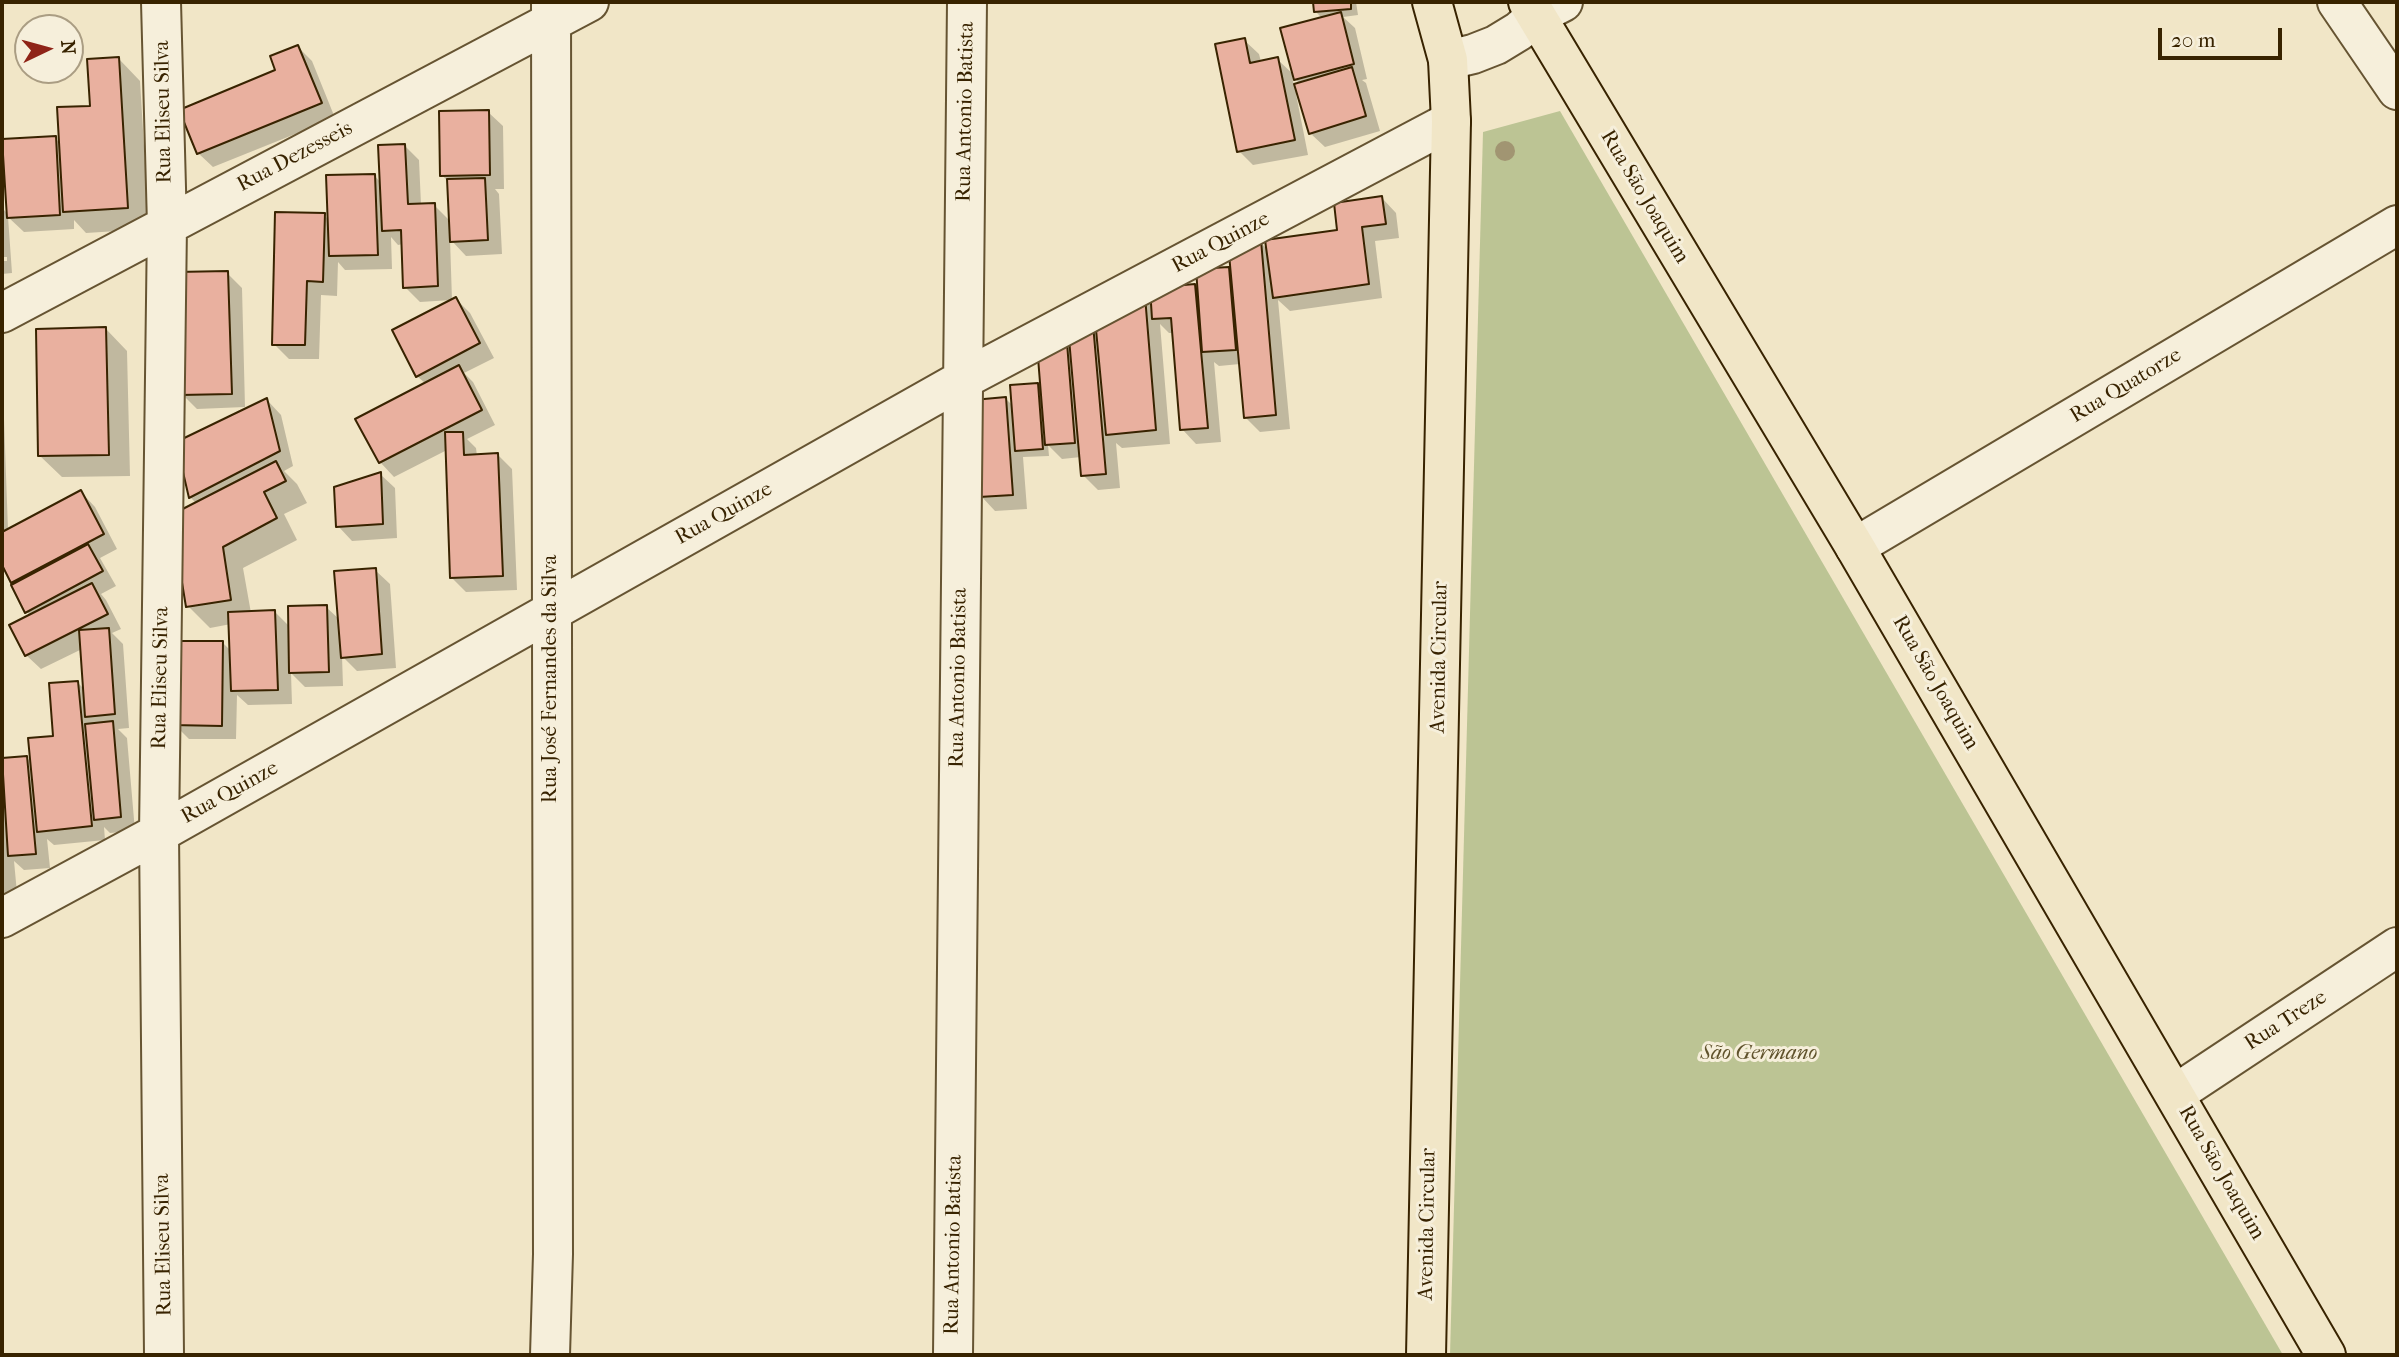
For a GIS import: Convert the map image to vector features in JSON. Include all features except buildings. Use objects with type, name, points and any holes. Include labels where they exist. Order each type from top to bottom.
[{"type":"main road","name":"Avenida Circular","points":[[1426,1355],[1451,121],[1448,60],[1432,2]]},
{"type":"main road","name":"Rua São Joaquim","points":[[1542,7],[2326,1355]]},
{"type":"street","name":"Rua Eliseu Silva","points":[[161,2],[167,225],[159,833],[164,1355]]},
{"type":"street","name":"Rua Dezesseis","points":[[2,313],[167,225],[551,11],[589,2]]},
{"type":"street","name":"Rua Antonio Batista","points":[[953,1355],[967,2]]},
{"type":"street","points":[[2337,2],[2397,90]]},
{"type":"street","points":[[1448,60],[1496,45],[1519,31],[1542,7]]},
{"type":"street","name":"Rua José Fernandes da Silva","points":[[550,1355],[551,11]]},
{"type":"street","name":"Rua Quinze","points":[[2,918],[159,833],[962,380],[1451,121]]},
{"type":"street","name":"Rua Quatorze","points":[[1854,547],[2397,225]]},
{"type":"street","name":"Rua Treze","points":[[2175,1094],[2397,947]]},
{"type":"green space","name":"São Germano","points":[[1560,111],[2283,1355],[1450,1355],[1483,132]]}]
